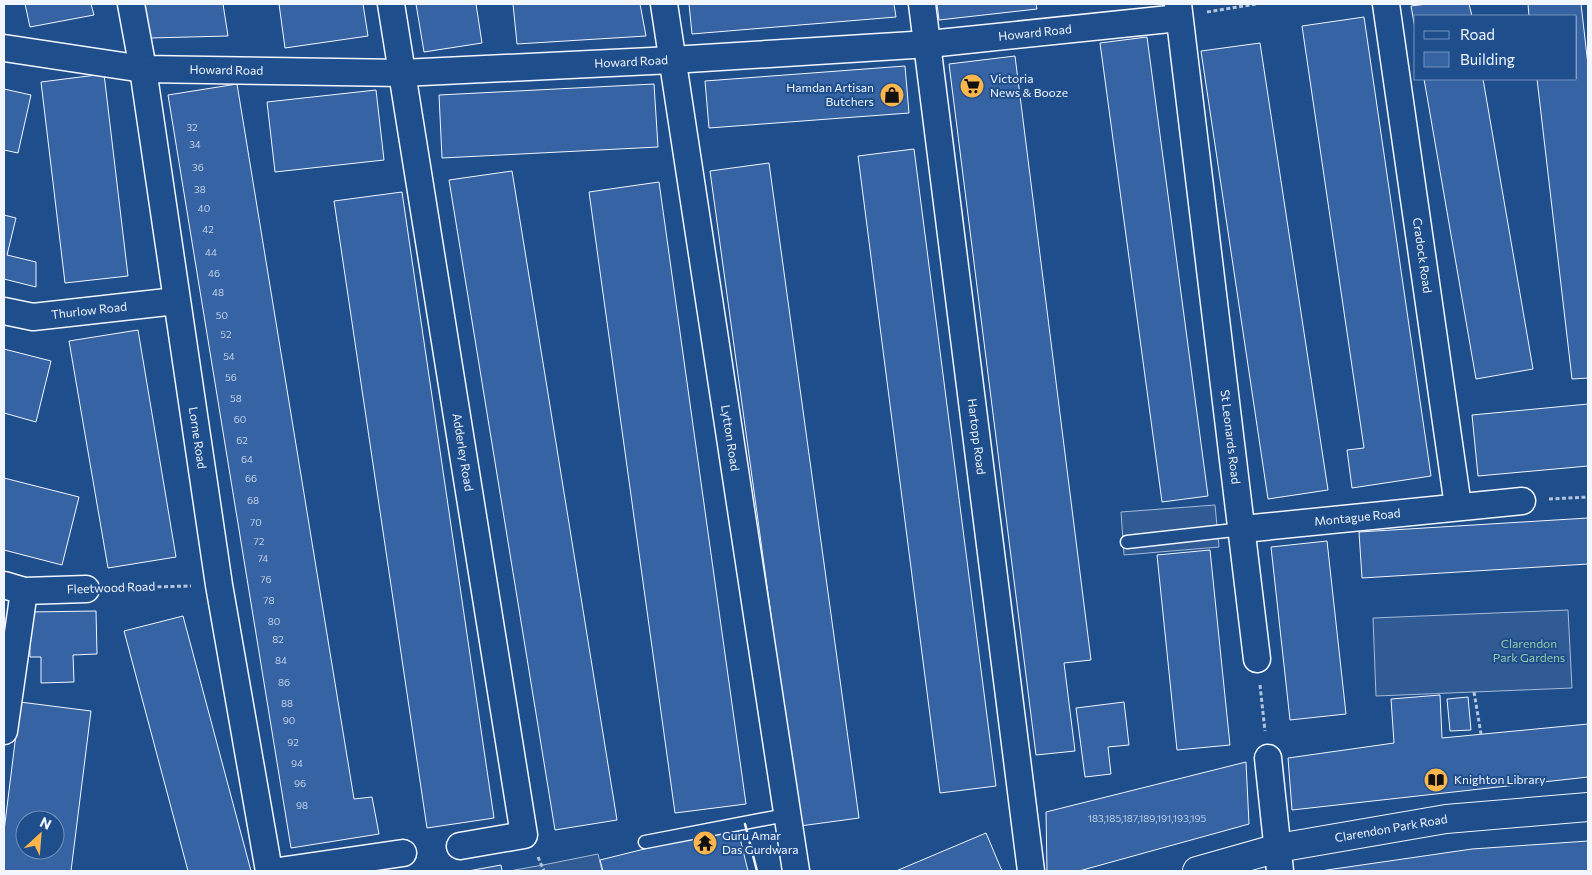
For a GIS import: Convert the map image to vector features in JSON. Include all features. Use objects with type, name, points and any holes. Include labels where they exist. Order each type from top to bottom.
[{"type":"street","name":"Lorne Road","points":[[131,4],[143,69],[219,585],[269,871]]},
{"type":"street","name":"Adderley Road","points":[[392,4],[524,835],[460,846]]},
{"type":"street","name":"Lytton Road","points":[[664,4],[796,871]]},
{"type":"street","name":"Hartopp Road","points":[[922,4],[929,44],[1031,871]]},
{"type":"street","name":"Cradock Road","points":[[1386,4],[1458,506]]},
{"type":"street","name":"Howard Road","points":[[4,48],[143,69],[402,73],[672,60],[929,44],[1178,11]]},
{"type":"street","name":"St Leonards Road","points":[[1178,11],[1243,529],[1257,659]]},
{"type":"street","name":"Thurlow Road","points":[[4,310],[33,317],[176,301]]},
{"type":"street","name":"Montague Road","points":[[1243,529],[1522,501]]},
{"type":"street","name":"Fleetwood Road","points":[[14,588],[86,589]]},
{"type":"street","points":[[4,731],[14,588]]},
{"type":"street","points":[[1268,758],[1279,860]]},
{"type":"street","name":"Clarendon Park Road","points":[[1197,871],[1279,860],[1446,819],[1588,807]]},
{"type":"street","points":[[279,871],[403,853]]},
{"type":"lane","name":"Montague Road","points":[[1128,542],[1243,529]]},
{"type":"lane","points":[[645,842],[786,815]]},
{"type":"path","points":[[1178,11],[1256,4]]},
{"type":"path","points":[[1522,501],[1588,497]]},
{"type":"path","name":"Fleetwood Road","points":[[86,589],[219,585]]},
{"type":"path","points":[[1257,659],[1268,758]]},
{"type":"path","points":[[1474,692],[1481,734]]},
{"type":"path","points":[[543,865],[544,871]]},
{"type":"shaded area","points":[[1215,505],[1219,547],[1124,555],[1121,512]]},
{"type":"shaded area","name":"Clarendon Park Gardens","points":[[1568,610],[1572,688],[1376,696],[1373,618]]},
{"type":"shaded area","points":[[598,854],[602,871],[509,871],[543,865]]},
{"type":"building","points":[[25,4],[91,4],[94,15],[30,27]]},
{"type":"building","points":[[144,4],[223,4],[228,36],[150,38]]},
{"type":"building","points":[[279,4],[363,4],[368,36],[285,48]]},
{"type":"building","points":[[416,4],[476,4],[482,43],[424,52]]},
{"type":"building","points":[[513,4],[640,4],[646,36],[517,44]]},
{"type":"building","points":[[689,4],[894,4],[896,17],[692,34]]},
{"type":"building","points":[[937,4],[1036,4],[1037,9],[939,20]]},
{"type":"building","points":[[1469,4],[1472,15],[1414,15],[1414,23],[1411,6]]},
{"type":"building","points":[[1528,4],[1581,4],[1588,65],[1588,378],[1572,379],[1537,80],[1577,80],[1577,15],[1529,15]]},
{"type":"building","points":[[1364,17],[1431,476],[1352,488],[1347,450],[1364,448],[1302,26]]},
{"type":"building","points":[[1147,37],[1208,496],[1162,502],[1100,43]]},
{"type":"building","points":[[1260,43],[1328,490],[1268,499],[1201,51]]},
{"type":"building","points":[[1015,56],[1091,660],[1064,663],[1075,751],[1036,755],[949,64]]},
{"type":"building","points":[[905,66],[909,113],[709,128],[705,81]]},
{"type":"building","points":[[104,74],[128,276],[65,283],[41,82]]},
{"type":"building","points":[[1424,80],[1483,80],[1533,369],[1476,379]]},
{"type":"building","points":[[237,84],[354,799],[372,797],[379,834],[291,848],[168,95]]},
{"type":"building","points":[[654,84],[658,147],[442,158],[439,95]]},
{"type":"building","points":[[4,89],[31,95],[18,153],[4,150]]},
{"type":"building","points":[[376,90],[384,160],[275,172],[267,102]]},
{"type":"building","points":[[914,149],[996,786],[940,793],[858,156]]},
{"type":"building","points":[[769,163],[859,818],[800,826],[710,171]]},
{"type":"building","points":[[512,171],[617,820],[555,830],[449,180]]},
{"type":"building","points":[[659,182],[746,804],[675,813],[589,192]]},
{"type":"building","points":[[402,192],[494,818],[427,828],[334,201]]},
{"type":"building","points":[[4,215],[16,218],[7,255],[36,262],[36,287],[4,279]]},
{"type":"building","points":[[138,330],[176,557],[108,568],[69,341]]},
{"type":"building","points":[[4,349],[51,361],[36,422],[4,413]]},
{"type":"building","points":[[1588,404],[1588,466],[1478,476],[1472,415]]},
{"type":"building","points":[[4,478],[79,497],[62,565],[4,550]]},
{"type":"building","points":[[1588,518],[1588,564],[1362,578],[1359,532]]},
{"type":"building","points":[[1327,541],[1346,714],[1290,720],[1271,547]]},
{"type":"building","points":[[1210,550],[1230,745],[1177,750],[1157,555]]},
{"type":"building","points":[[96,611],[97,654],[73,655],[74,682],[41,683],[41,657],[30,657],[29,612]]},
{"type":"building","points":[[183,616],[251,871],[188,871],[124,631]]},
{"type":"building","points":[[1440,695],[1442,738],[1588,724],[1588,777],[1292,810],[1288,758],[1394,743],[1391,699]]},
{"type":"building","points":[[1468,697],[1471,730],[1450,731],[1447,699]]},
{"type":"building","points":[[20,702],[91,711],[71,871],[4,871],[4,831]]},
{"type":"building","points":[[1124,702],[1129,745],[1108,747],[1111,774],[1085,777],[1076,708]]},
{"type":"building","points":[[1246,762],[1249,824],[1079,871],[1047,871],[1046,812]]},
{"type":"building","name":"Guru Amar Das Gurdwara","points":[[737,826],[748,871],[603,871],[600,860]]},
{"type":"building","points":[[986,833],[1002,871],[896,871]]},
{"type":"building","points":[[1588,841],[1588,871],[1320,871],[1472,849]]},
{"type":"building","points":[[501,865],[502,871],[468,871]]},
{"type":"wall","points":[[745,824],[757,871]]},
{"type":"place","name":"Victoria News & Booze","points":[[972,86]]},
{"type":"place","name":"Hamdan Artisan Butchers","points":[[892,95]]},
{"type":"place","name":"Knighton Library","points":[[1436,780]]},
{"type":"place","name":"Guru Amar Das Gurdwara","points":[[705,843]]}]
